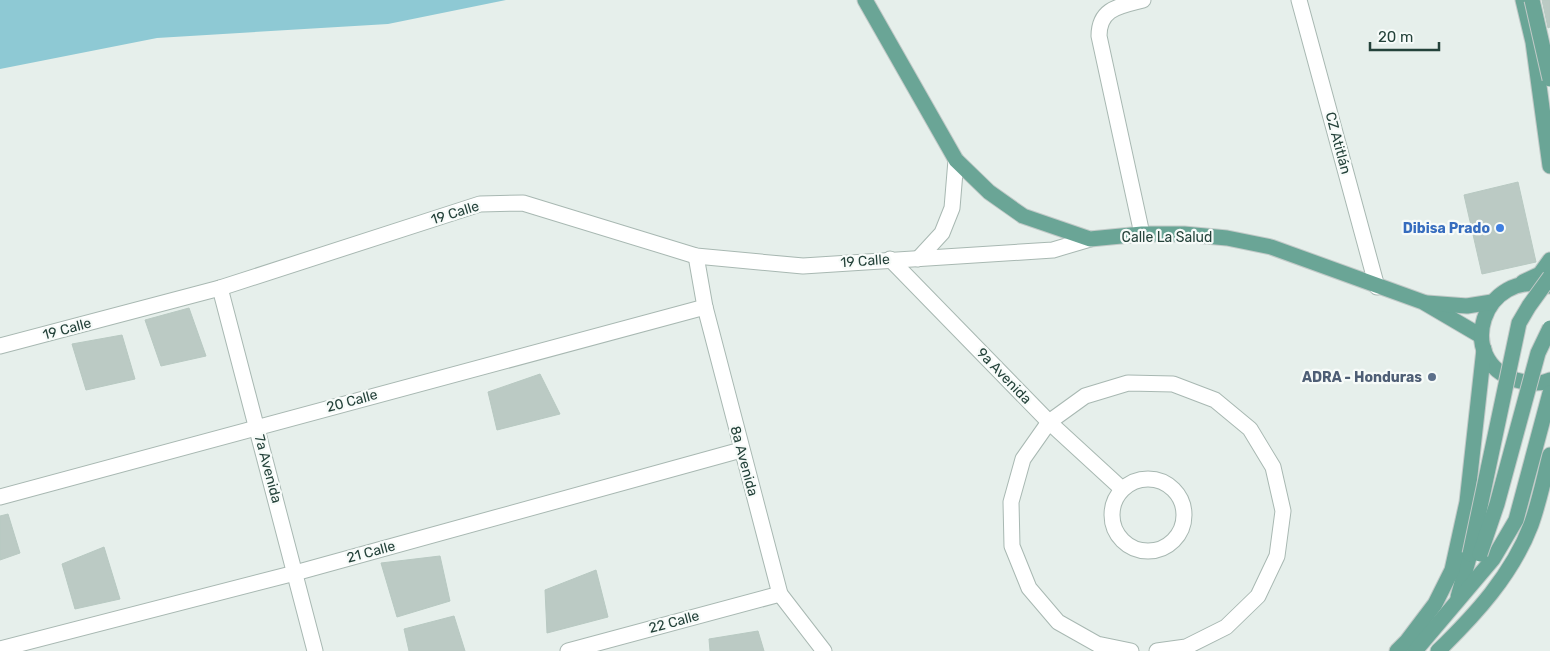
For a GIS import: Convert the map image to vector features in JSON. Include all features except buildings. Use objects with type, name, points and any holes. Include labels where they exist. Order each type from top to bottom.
[{"type":"main road","name":"Calle La Salud","points":[[865,0],[956,160],[989,192],[1023,216],[1090,239],[1142,234],[1218,237],[1271,247],[1377,287],[1423,302],[1468,306],[1492,302]]},
{"type":"main road","points":[[1523,0],[1533,42],[1550,166]]},
{"type":"main road","points":[[1532,0],[1550,79]]},
{"type":"main road","points":[[1397,651],[1408,641],[1434,604],[1452,570],[1467,502],[1482,343],[1482,324],[1492,302],[1510,287],[1540,274],[1550,260]]},
{"type":"main road","points":[[1457,601],[1470,554],[1519,323],[1550,277]]},
{"type":"main road","points":[[1521,283],[1538,283],[1550,286]]},
{"type":"main road","name":"Calle La Salud","points":[[1423,302],[1482,343]]},
{"type":"main road","points":[[1457,601],[1489,533],[1538,353],[1550,328]]},
{"type":"main road","points":[[1482,343],[1493,366],[1509,378],[1527,384],[1550,380]]},
{"type":"main road","points":[[1415,651],[1493,559],[1516,520],[1550,393]]},
{"type":"main road","points":[[1438,651],[1469,621],[1502,579],[1530,526],[1550,455]]},
{"type":"street","points":[[1142,234],[1099,36],[1099,23],[1107,12],[1143,0]]},
{"type":"street","name":"CZ Atitlán","points":[[1299,0],[1377,287]]},
{"type":"street","points":[[1533,42],[1550,38]]},
{"type":"street","points":[[918,259],[942,233],[952,208],[956,160]]},
{"type":"street","name":"19 Calle","points":[[0,346],[220,288],[480,204],[523,202],[696,256],[803,266],[1053,250],[1090,239]]},
{"type":"street","name":"8a Avenida","points":[[696,256],[705,306],[740,450],[780,594],[824,651]]},
{"type":"street","name":"9a Avenida","points":[[890,260],[1049,422],[1122,490]]},
{"type":"street","name":"7a Avenida","points":[[220,288],[315,651]]},
{"type":"street","name":"20 Calle","points":[[0,497],[705,306]]},
{"type":"street","points":[[1131,651],[1097,644],[1058,622],[1029,588],[1012,546],[1011,502],[1023,459],[1049,422],[1085,396],[1128,383],[1173,384],[1215,400],[1250,429],[1273,467],[1283,511],[1277,556],[1258,596],[1226,627],[1186,647],[1157,651]]},
{"type":"street","name":"21 Calle","points":[[0,649],[295,573],[740,450]]},
{"type":"street","points":[[1142,479],[1165,483],[1181,499],[1185,521],[1174,542],[1154,552],[1131,548],[1120,538],[1115,532],[1111,510],[1122,490],[1142,479]]},
{"type":"street","name":"22 Calle","points":[[568,651],[780,594]]},
{"type":"water","points":[[0,0],[506,0],[388,24],[157,38],[0,69]]},
{"type":"place","name":"Dibisa Prado","points":[[1500,228]]},
{"type":"place","name":"ADRA - Honduras","points":[[1432,377]]}]
